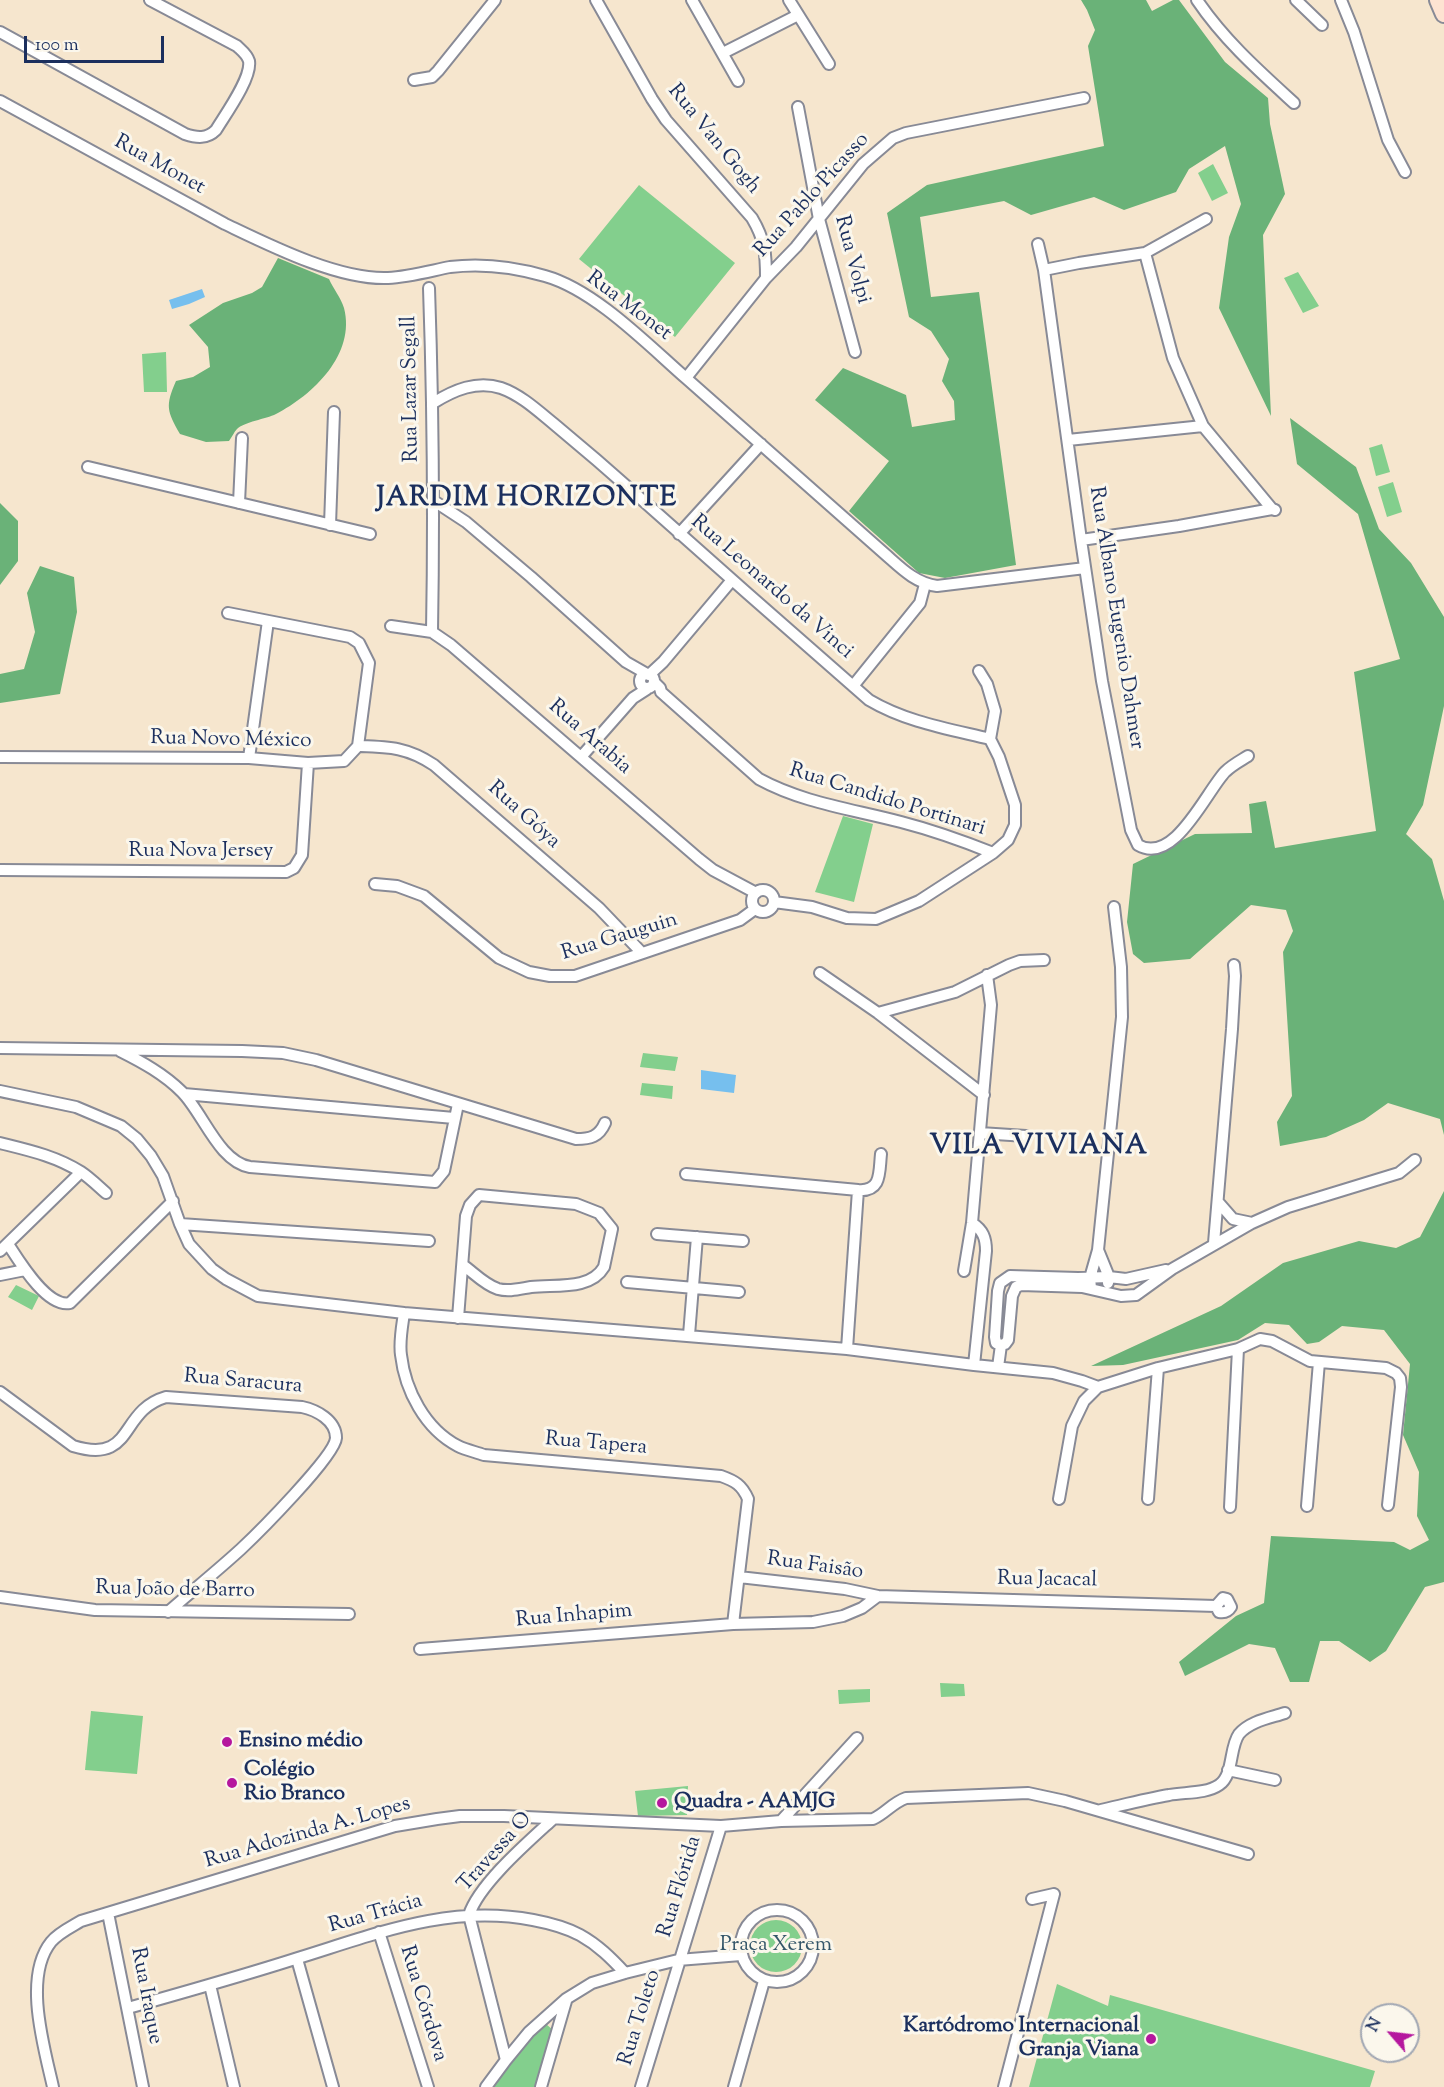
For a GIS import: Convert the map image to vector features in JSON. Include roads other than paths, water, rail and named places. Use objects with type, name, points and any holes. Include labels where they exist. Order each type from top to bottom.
[{"type":"street","points":[[0,32],[185,134],[202,137],[210,135],[216,130],[245,80],[249,71],[249,61],[237,46],[150,0]]},
{"type":"street","points":[[414,80],[432,77],[495,0]]},
{"type":"street","name":"Rua Van Gogh","points":[[596,0],[666,120],[752,218],[762,235],[766,257],[766,278]]},
{"type":"street","points":[[692,0],[738,81]]},
{"type":"street","points":[[791,0],[829,64]]},
{"type":"street","points":[[1197,0],[1230,42],[1294,103]]},
{"type":"street","points":[[1296,0],[1322,25]]},
{"type":"street","points":[[1341,0],[1354,32],[1388,140],[1405,172]]},
{"type":"street","points":[[1438,0],[1444,14]]},
{"type":"street","points":[[723,53],[798,15]]},
{"type":"street","name":"Rua Pablo Picasso","points":[[686,378],[766,278],[796,247],[863,164],[893,138],[906,133],[1084,98]]},
{"type":"street","name":"Rua Monet","points":[[0,101],[225,224],[327,267],[369,277],[389,278],[472,265],[519,269],[547,276],[578,291],[619,319],[885,554],[914,579],[925,584]]},
{"type":"street","name":"Rua Volpi","points":[[798,107],[819,219],[855,352]]},
{"type":"street","points":[[1044,270],[1145,253],[1206,219]]},
{"type":"street","name":"Rua Albano Eugenio Dahmer","points":[[1038,244],[1044,270],[1104,692],[1131,830],[1138,845],[1151,850],[1176,837],[1197,813],[1223,774],[1248,756]]},
{"type":"street","points":[[1081,540],[1275,511],[1203,426],[1173,358],[1145,253]]},
{"type":"street","name":"Rua Lazar Segall","points":[[429,288],[434,501],[432,632]]},
{"type":"street","points":[[432,380],[455,390]]},
{"type":"street","name":"Rua Leonardo da Vinci","points":[[433,403],[455,390],[469,386],[501,388],[513,394],[529,404],[602,464],[869,700],[902,716],[990,739]]},
{"type":"street","points":[[330,525],[334,412]]},
{"type":"street","points":[[1068,440],[1203,426]]},
{"type":"street","points":[[239,503],[242,438]]},
{"type":"street","points":[[679,534],[761,444]]},
{"type":"street","points":[[88,467],[369,534]]},
{"type":"street","name":"Rua Candido Portinari","points":[[434,501],[466,522],[531,577],[647,681],[660,688],[661,692],[759,779],[785,792],[809,800],[901,822],[993,853]]},
{"type":"street","points":[[434,521],[455,516]]},
{"type":"street","points":[[853,686],[920,603],[925,584],[937,586],[1085,568]]},
{"type":"street","points":[[581,757],[647,681],[662,669],[663,662],[732,580]]},
{"type":"street","points":[[228,613],[350,637],[359,643],[369,663],[358,746]]},
{"type":"street","points":[[249,758],[268,621]]},
{"type":"street","name":"Rua Arabia","points":[[391,626],[432,632],[473,662],[713,870],[756,893],[761,890],[767,891],[773,897],[774,902],[771,908],[761,912],[755,909]]},
{"type":"street","points":[[979,671],[987,684],[995,711],[990,739],[999,757],[1016,812],[1016,825],[1013,832],[993,853]]},
{"type":"street","name":"Rua Novo México","points":[[0,757],[249,758],[308,763],[344,761],[358,746]]},
{"type":"street","name":"Rua Góya","points":[[358,746],[402,750],[418,754],[434,765],[598,908],[642,953]]},
{"type":"street","name":"Rua Nova Jersey","points":[[0,870],[286,872],[294,868],[302,855],[308,763]]},
{"type":"street","name":"Rua Arabia","points":[[774,902],[812,907],[847,918],[876,920],[919,901],[993,853]]},
{"type":"street","name":"Rua Gauguin","points":[[375,884],[397,886],[424,896],[499,958],[529,972],[550,976],[575,976],[740,920],[755,909]]},
{"type":"street","points":[[755,909],[752,901],[756,893]]},
{"type":"street","points":[[1091,1283],[1098,1250],[1122,1017],[1121,967],[1114,907]]},
{"type":"street","points":[[878,1013],[955,992],[987,975],[1020,962],[1044,960]]},
{"type":"street","points":[[1214,1243],[1236,976],[1234,965]]},
{"type":"street","points":[[820,973],[878,1013],[984,1095]]},
{"type":"street","points":[[964,1271],[972,1223],[991,1005],[987,975]]},
{"type":"street","points":[[0,1048],[283,1053],[316,1060],[576,1139],[588,1139],[595,1136],[601,1132],[605,1123]]},
{"type":"street","points":[[117,1049],[151,1067],[184,1094],[225,1152],[236,1162],[250,1167],[435,1182],[444,1170],[458,1104]]},
{"type":"street","points":[[0,1092],[60,1102],[121,1126],[137,1139],[163,1176],[189,1244],[212,1269],[226,1280],[258,1296],[458,1318],[847,1349],[1053,1373],[1098,1387]]},
{"type":"street","points":[[184,1094],[454,1118]]},
{"type":"street","points":[[980,1133],[1026,1136]]},
{"type":"street","points":[[0,1143],[44,1155],[81,1172],[106,1193]]},
{"type":"street","points":[[686,1174],[866,1191],[873,1188],[878,1181],[881,1154]]},
{"type":"street","points":[[1001,1345],[996,1343],[995,1331],[998,1291],[1003,1280],[1010,1276],[1091,1283],[1121,1296],[1136,1295],[1172,1269],[1252,1223],[1288,1207],[1399,1173],[1415,1160]]},
{"type":"street","points":[[81,1172],[4,1247],[55,1300],[62,1304],[70,1303],[172,1201]]},
{"type":"street","points":[[847,1349],[858,1190]]},
{"type":"street","points":[[458,1318],[464,1265],[466,1216],[470,1205],[479,1195],[576,1204],[599,1213],[612,1229],[601,1273],[597,1277],[566,1287],[500,1290],[489,1285],[464,1265]]},
{"type":"street","points":[[1219,1203],[1233,1219],[1252,1223]]},
{"type":"street","points":[[972,1223],[980,1228],[986,1251],[974,1365]]},
{"type":"street","points":[[180,1224],[429,1241]]},
{"type":"street","points":[[657,1234],[743,1241]]},
{"type":"street","points":[[689,1335],[697,1237]]},
{"type":"street","points":[[1098,1250],[1109,1277],[1105,1291]]},
{"type":"street","points":[[1001,1345],[1008,1340],[1012,1296],[1016,1287],[1091,1283],[1109,1277],[1126,1279],[1172,1269]]},
{"type":"street","points":[[0,1275],[25,1270]]},
{"type":"street","points":[[1136,1295],[1142,1281],[1141,1277]]},
{"type":"street","points":[[627,1282],[739,1292]]},
{"type":"street","name":"Rua Tapera","points":[[404,1313],[400,1353],[406,1383],[421,1412],[437,1430],[458,1446],[484,1455],[721,1476],[736,1481],[744,1489],[748,1499],[733,1624]]},
{"type":"street","points":[[995,1331],[1010,1331]]},
{"type":"street","points":[[1059,1499],[1072,1426],[1084,1401],[1098,1387],[1158,1368],[1238,1349],[1260,1339],[1268,1339],[1300,1356],[1319,1362],[1379,1366],[1396,1373],[1400,1378],[1401,1387],[1388,1504]]},
{"type":"street","points":[[998,1367],[1001,1345]]},
{"type":"street","points":[[1230,1507],[1238,1349]]},
{"type":"street","points":[[1307,1506],[1319,1362]]},
{"type":"street","points":[[1148,1499],[1158,1368]]},
{"type":"street","name":"Rua Saracura","points":[[0,1392],[73,1446],[87,1451],[112,1448],[121,1439],[138,1413],[166,1397],[302,1407],[320,1413],[328,1420],[335,1431],[336,1440],[332,1450],[318,1468],[242,1548],[168,1612]]},
{"type":"street","name":"Rua Faisão","points":[[739,1577],[858,1591],[878,1596]]},
{"type":"street","name":"Rua Faisão","points":[[733,1624],[828,1620],[862,1608],[878,1596]]},
{"type":"street","name":"Rua Jacacal","points":[[878,1596],[1215,1605]]},
{"type":"street","name":"Rua João de Barro","points":[[0,1597],[95,1610],[349,1614]]},
{"type":"street","name":"Rua Inhapim","points":[[420,1649],[733,1624]]},
{"type":"street","points":[[1097,1810],[1212,1788],[1220,1784],[1228,1770],[1240,1734],[1255,1723],[1285,1713]]},
{"type":"street","points":[[781,1821],[857,1738]]},
{"type":"street","points":[[1228,1770],[1275,1780]]},
{"type":"street","name":"Rua Adozinda A. Lopes","points":[[53,2087],[44,2048],[37,1984],[44,1952],[51,1941],[81,1921],[395,1826],[460,1816],[504,1816],[721,1826],[781,1821],[873,1818],[881,1815],[898,1801],[941,1796],[1028,1793],[1097,1810],[1248,1854]]},
{"type":"street","name":"Travessa O","points":[[469,1914],[486,1887],[519,1850],[554,1819]]},
{"type":"street","name":"Rua Flórida","points":[[678,1960],[721,1826]]},
{"type":"street","points":[[1004,2087],[1054,1894],[1032,1899]]},
{"type":"street","points":[[772,1910],[784,1910],[795,1914],[805,1922],[814,1944],[807,1967],[799,1976],[788,1982],[764,1981],[746,1966],[741,1955],[744,1931],[760,1914],[772,1910]]},
{"type":"street","name":"Rua Iraque","points":[[108,1913],[143,2087]]},
{"type":"street","points":[[469,1914],[506,2060]]},
{"type":"street","name":"Rua Trácia","points":[[128,2008],[297,1959],[379,1932],[469,1914],[521,1918],[569,1930],[596,1945],[625,1973]]},
{"type":"street","name":"Rua Córdova","points":[[379,1932],[428,2087]]},
{"type":"street","points":[[486,2087],[529,2032],[566,1999],[591,1983],[678,1960],[741,1955]]},
{"type":"street","points":[[297,1959],[333,2087]]},
{"type":"street","name":"Rua Toleto","points":[[641,2087],[678,1960]]},
{"type":"street","points":[[734,2087],[764,1981]]},
{"type":"street","points":[[210,1985],[234,2087]]},
{"type":"street","points":[[541,2087],[566,1999]]},
{"type":"water","points":[[202,289],[205,297],[172,309],[169,300]]},
{"type":"water","points":[[701,1070],[736,1075],[734,1093],[701,1089]]},
{"type":"place","name":"Ensino médio","points":[[227,1742]]},
{"type":"place","name":"Colégio Rio Branco","points":[[232,1783]]},
{"type":"place","name":"Quadra - AAMJG","points":[[662,1803]]},
{"type":"place","name":"Kartódromo Internacional Granja Viana","points":[[1151,2039]]},
{"type":"district","name":"JARDIM HORIZONTE","points":[[527,500]]},
{"type":"district","name":"VILA VIVIANA","points":[[1039,1148]]},
{"type":"park label","name":"Praça Xerem","points":[[776,1946]]}]
